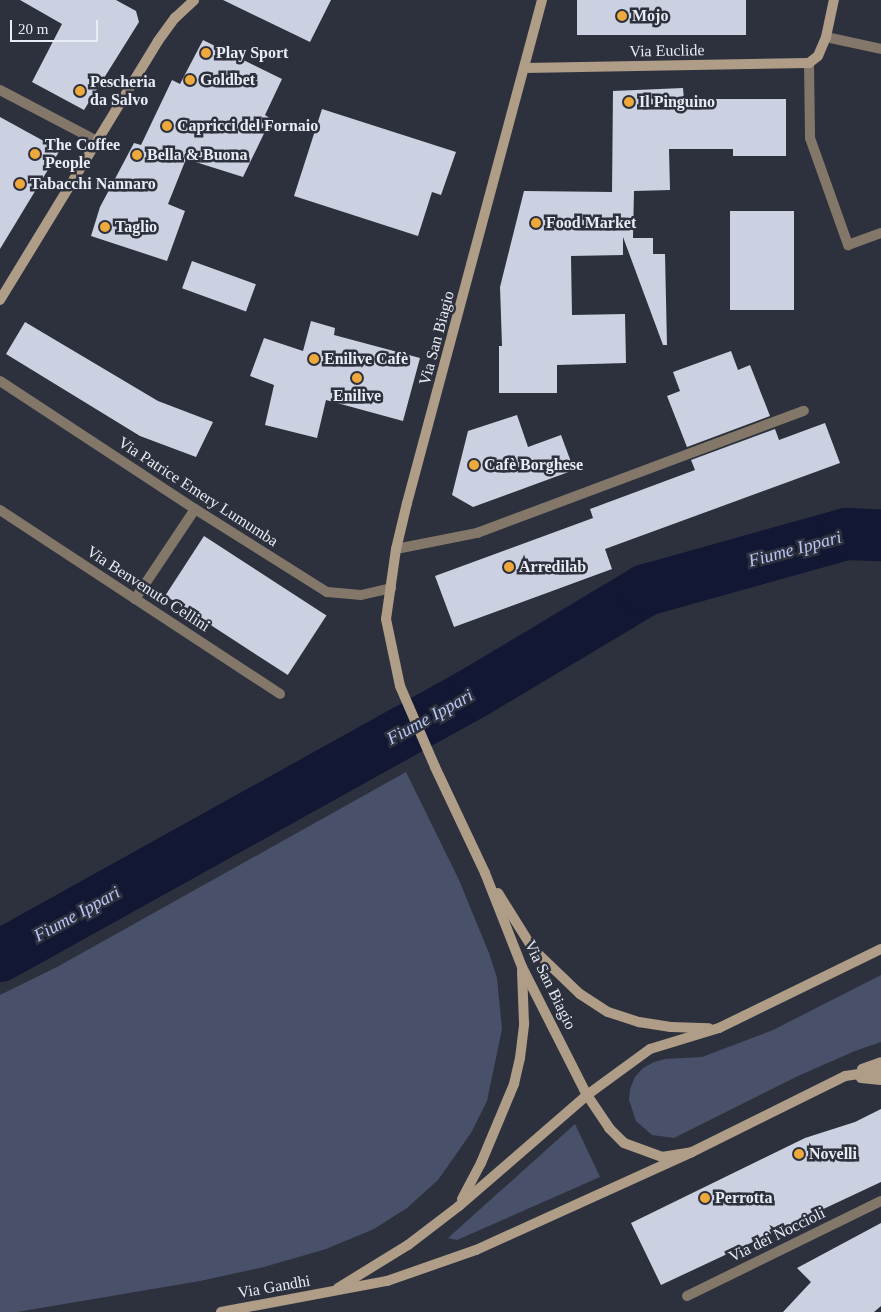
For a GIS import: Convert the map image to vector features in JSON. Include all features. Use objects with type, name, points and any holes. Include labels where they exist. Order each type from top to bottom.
[{"type":"main road","points":[[0,300],[158,40],[175,18],[194,0]]},
{"type":"main road","name":"Via San Biagio","points":[[542,0],[396,549],[386,619],[400,686],[435,768],[485,873],[522,967],[587,1095],[609,1128],[624,1143],[662,1157],[692,1152]]},
{"type":"main road","points":[[809,63],[818,56],[826,37],[834,0]]},
{"type":"main road","name":"Via Euclide","points":[[525,68],[809,63]]},
{"type":"main road","points":[[485,873],[533,949],[580,994],[608,1012],[639,1022],[672,1027],[719,1028]]},
{"type":"main road","points":[[333,1291],[408,1245],[459,1206],[587,1095],[650,1049],[719,1028],[881,949]]},
{"type":"main road","points":[[459,1206],[481,1163],[514,1084],[520,1058],[524,1023],[522,967]]},
{"type":"main road","points":[[692,1152],[845,1076],[881,1062]]},
{"type":"main road","points":[[845,1076],[881,1071]]},
{"type":"main road","points":[[845,1076],[881,1080]]},
{"type":"main road","name":"Via Gandhi","points":[[220,1312],[387,1281],[476,1250],[692,1152]]},
{"type":"street","points":[[826,37],[881,49]]},
{"type":"street","points":[[809,63],[810,138],[848,244],[881,233]]},
{"type":"street","points":[[0,90],[97,141]]},
{"type":"street","name":"Via Patrice Emery Lumumba","points":[[0,381],[195,509],[327,592],[361,595],[390,588]]},
{"type":"street","points":[[396,549],[477,532],[804,411]]},
{"type":"street","points":[[135,599],[195,509]]},
{"type":"street","name":"Via Benvenuto Cellini","points":[[0,510],[280,694]]},
{"type":"street","name":"Via dei Noccioli","points":[[686,1296],[881,1201]]},
{"type":"shaded area","points":[[406,772],[459,880],[489,953],[497,978],[502,1029],[487,1101],[471,1133],[438,1180],[407,1208],[374,1229],[326,1249],[264,1267],[200,1281],[17,1312],[0,1312],[0,995],[57,967]]},
{"type":"shaded area","points":[[881,975],[881,1042],[855,1051],[798,1076],[674,1138],[652,1135],[636,1121],[629,1100],[630,1089],[635,1077],[643,1068],[665,1059],[702,1057],[773,1030]]},
{"type":"shaded area","points":[[575,1124],[600,1177],[457,1240],[448,1238]]},
{"type":"building","points":[[20,0],[116,0],[136,11],[139,22],[84,110],[32,82],[62,24]]},
{"type":"building","points":[[223,0],[331,0],[310,42]]},
{"type":"building","points":[[577,0],[746,0],[746,35],[577,35]]},
{"type":"building","points":[[203,40],[282,79],[265,115],[271,119],[243,177],[186,159],[168,204],[185,211],[167,261],[91,236],[100,207],[134,143],[141,145],[172,80],[180,84]]},
{"type":"building","points":[[683,88],[684,99],[786,99],[786,156],[733,156],[733,149],[669,149],[670,190],[634,191],[633,238],[653,238],[653,254],[665,254],[667,345],[663,345],[623,237],[623,255],[571,256],[572,315],[625,314],[626,363],[557,365],[557,393],[499,393],[499,346],[502,346],[500,287],[524,191],[612,192],[613,91]]},
{"type":"building","points":[[322,109],[456,152],[441,195],[432,192],[418,236],[294,196]]},
{"type":"building","points":[[0,117],[60,150],[0,249]]},
{"type":"building","points":[[730,211],[794,211],[794,310],[730,310]]},
{"type":"building","points":[[192,261],[256,284],[246,312],[182,288]]},
{"type":"building","points":[[311,321],[335,328],[334,335],[420,358],[403,421],[326,400],[317,438],[265,425],[274,385],[250,376],[264,338],[303,351]]},
{"type":"building","points":[[25,322],[158,401],[213,422],[196,457],[140,436],[6,354]]},
{"type":"building","points":[[731,351],[738,370],[750,365],[770,416],[687,447],[667,396],[680,391],[673,372]]},
{"type":"building","points":[[517,415],[528,447],[561,435],[574,470],[473,507],[452,495],[468,431]]},
{"type":"building","points":[[825,423],[840,463],[605,549],[612,569],[454,627],[435,576],[593,518],[590,509],[695,470],[691,460],[775,429],[779,440]]},
{"type":"building","points":[[204,536],[326,616],[288,675],[165,596]]},
{"type":"building","points":[[881,1109],[881,1182],[661,1285],[631,1223],[805,1138],[855,1122]]},
{"type":"building","points":[[881,1223],[881,1306],[874,1312],[783,1312],[811,1282],[797,1268]]},
{"type":"waterway","name":"Fiume Ippari","points":[[0,956],[477,691],[646,590],[846,534],[881,535]]},
{"type":"place","name":"Mojo","points":[[622,16]]},
{"type":"place","name":"Play Sport","points":[[206,53]]},
{"type":"place","name":"Goldbet","points":[[190,80]]},
{"type":"place","name":"Pescheria da Salvo","points":[[80,91]]},
{"type":"place","name":"Il Pinguino","points":[[629,102]]},
{"type":"place","name":"Capricci del Fornaio","points":[[167,126]]},
{"type":"place","name":"The Coffee People","points":[[35,154]]},
{"type":"place","name":"Bella & Buona","points":[[137,155]]},
{"type":"place","name":"Tabacchi Nannaro","points":[[20,184]]},
{"type":"place","name":"Food Market","points":[[536,223]]},
{"type":"place","name":"Taglio","points":[[105,227]]},
{"type":"place","name":"Enilive Cafè","points":[[314,359]]},
{"type":"place","name":"Enilive","points":[[357,378]]},
{"type":"place","name":"Cafè Borghese","points":[[474,465]]},
{"type":"place","name":"Arredilab","points":[[509,567]]},
{"type":"place","name":"Novelli","points":[[799,1154]]},
{"type":"place","name":"Perrotta","points":[[705,1198]]}]
